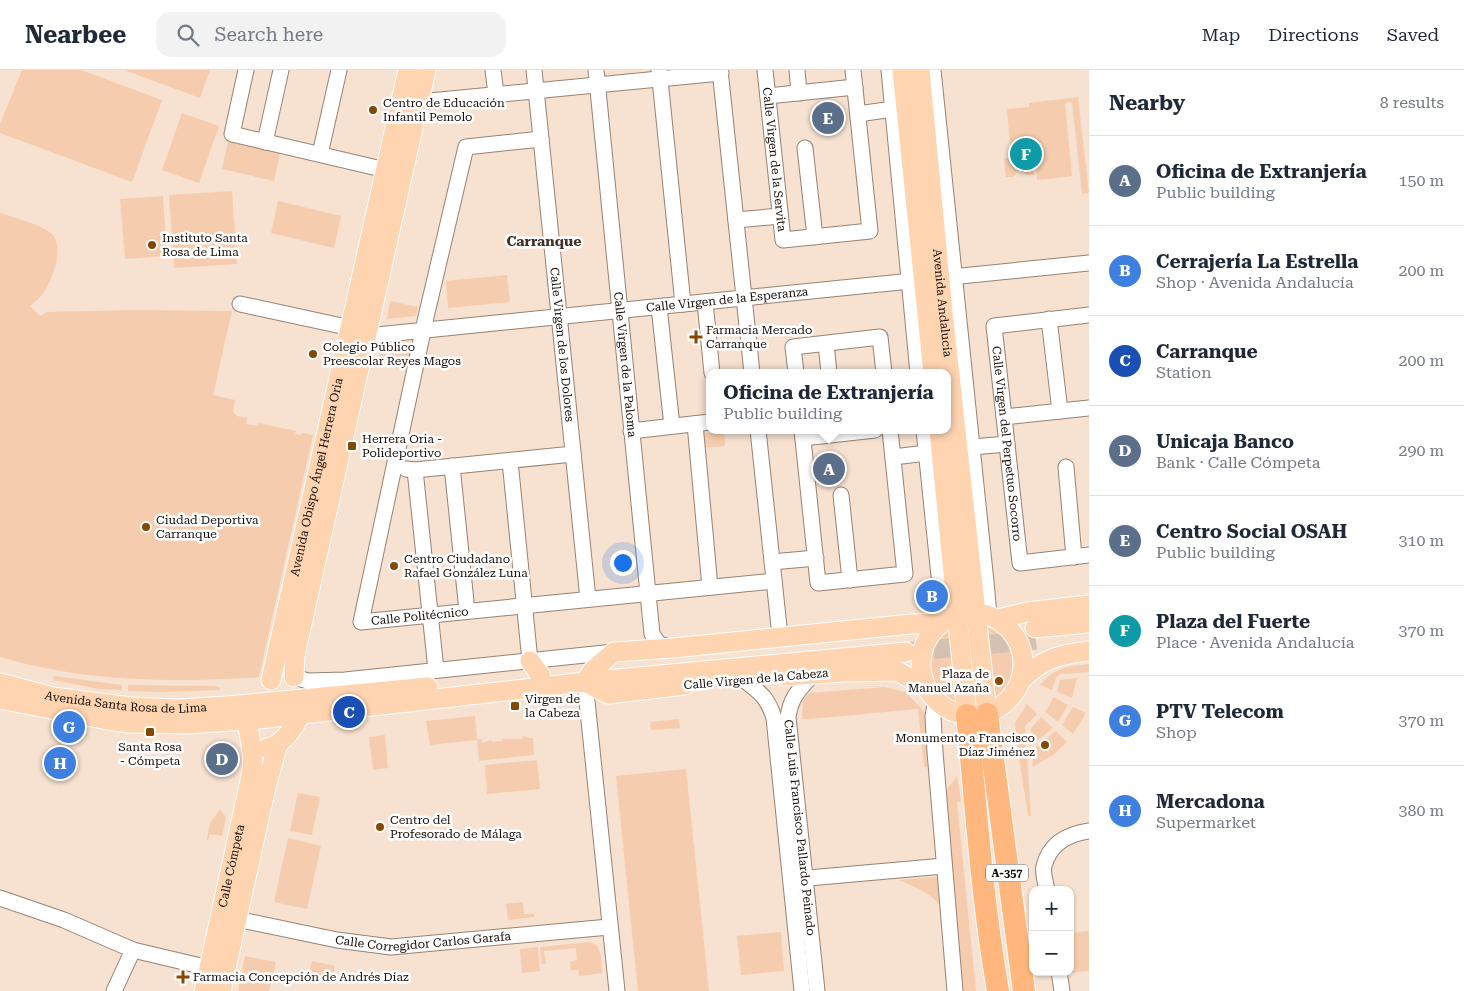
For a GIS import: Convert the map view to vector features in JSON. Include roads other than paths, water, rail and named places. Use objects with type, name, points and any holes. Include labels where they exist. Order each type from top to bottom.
[{"type":"highway","name":"A-357","points":[[977,715],[993,963],[998,991]]},
{"type":"highway","name":"A-357","points":[[977,715],[1024,991]]},
{"type":"highway","points":[[990,991],[993,963]]},
{"type":"main road","points":[[359,332],[364,331],[356,301],[408,70]]},
{"type":"main road","name":"Avenida Obispo Ángel Herrera Oria","points":[[271,680],[426,70]]},
{"type":"main road","name":"Avenida Andalucía","points":[[902,70],[932,279],[942,369]]},
{"type":"main road","name":"Avenida Andalucía","points":[[920,70],[932,279],[933,369]]},
{"type":"main road","name":"Avenida Obispo Ángel Herrera Oria","points":[[294,677],[295,655],[359,332]]},
{"type":"main road","name":"Avenida Andalucía","points":[[940,434],[968,617]]},
{"type":"main road","name":"Avenida Andalucía","points":[[949,434],[977,715]]},
{"type":"main road","name":"Calle Virgen de la Cabeza","points":[[614,652],[673,648],[911,624],[1089,604]]},
{"type":"main road","points":[[968,617],[1013,632],[1020,644],[1023,658],[1021,680],[1015,693],[1004,704],[977,715],[948,710],[931,694],[921,671],[923,650],[930,634],[968,617]]},
{"type":"main road","points":[[1089,623],[1035,634],[1089,634]]},
{"type":"main road","name":"Calle Virgen de la Cabeza","points":[[249,712],[589,676],[905,646]]},
{"type":"main road","points":[[1021,680],[1042,664],[1061,655],[1089,651]]},
{"type":"main road","points":[[589,676],[614,652]]},
{"type":"main road","name":"Calle Virgen de la Cabeza","points":[[301,707],[536,669],[589,676],[608,694],[743,679],[897,671],[931,694]]},
{"type":"main road","points":[[249,712],[271,680],[282,675],[294,677],[300,688],[301,707],[297,723],[278,744],[267,748],[258,746],[250,740]]},
{"type":"main road","name":"Avenida Santa Rosa de Lima","points":[[0,683],[53,697],[131,707],[249,712]]},
{"type":"main road","name":"Avenida Santa Rosa de Lima","points":[[0,698],[60,712],[130,724],[188,724],[249,712]]},
{"type":"main road","name":"Calle Cómpeta","points":[[222,991],[230,917],[253,759],[249,712]]},
{"type":"main road","name":"Calle Cómpeta","points":[[204,991],[209,968],[230,917],[278,744]]},
{"type":"street","points":[[246,70],[232,134],[386,170]]},
{"type":"street","points":[[266,142],[281,70]]},
{"type":"street","points":[[320,154],[340,70]]},
{"type":"street","points":[[493,70],[496,94]]},
{"type":"street","name":"Calle Virgen de los Dolores","points":[[534,70],[588,600]]},
{"type":"street","name":"Calle Virgen de la Servita","points":[[765,70],[783,240],[870,231],[853,70]]},
{"type":"street","points":[[797,70],[799,93]]},
{"type":"street","name":"Avenida Andalucía","points":[[889,70],[893,109],[972,447],[968,617]]},
{"type":"street","name":"Avenida Andalucía","points":[[919,369],[932,279],[933,70]]},
{"type":"street","points":[[419,102],[536,90],[597,77],[721,72],[752,369]]},
{"type":"street","points":[[659,74],[683,304]]},
{"type":"street","name":"Calle Virgen de la Paloma","points":[[597,77],[652,634],[659,644],[673,648]]},
{"type":"street","points":[[768,96],[855,87]]},
{"type":"street","points":[[858,114],[893,109]]},
{"type":"street","name":"Calle Politécnico","points":[[541,139],[466,147],[423,330],[362,622],[774,581]]},
{"type":"street","points":[[805,148],[815,237]]},
{"type":"street","points":[[736,220],[780,216]]},
{"type":"street","name":"Calle Virgen de la Esperanza","points":[[240,304],[359,332],[423,330],[1089,263]]},
{"type":"street","points":[[705,302],[712,369]]},
{"type":"street","points":[[659,307],[672,426]]},
{"type":"street","points":[[1060,411],[1050,319],[1089,315]]},
{"type":"street","name":"Calle Virgen del Perpetuo Socorro","points":[[1050,319],[994,326],[1020,563],[1082,556]]},
{"type":"street","points":[[796,369],[793,347],[880,338],[884,369]]},
{"type":"street","points":[[826,344],[829,369]]},
{"type":"street","points":[[1004,417],[1089,408]]},
{"type":"street","points":[[632,431],[706,423]]},
{"type":"street","points":[[695,424],[710,588]]},
{"type":"street","points":[[758,434],[780,636]]},
{"type":"street","points":[[803,434],[818,583],[905,574],[890,434]]},
{"type":"street","name":"Avenida Andalucía","points":[[925,434],[927,452],[968,617]]},
{"type":"street","points":[[972,447],[1007,444]]},
{"type":"street","points":[[892,457],[927,452]]},
{"type":"street","points":[[394,466],[415,470],[573,454]]},
{"type":"street","points":[[510,460],[525,606],[536,669]]},
{"type":"street","points":[[452,466],[467,611]]},
{"type":"street","points":[[1066,467],[1082,556]]},
{"type":"street","points":[[415,470],[436,670]]},
{"type":"street","points":[[841,495],[850,580]]},
{"type":"street","points":[[772,562],[816,558]]},
{"type":"street","name":"Calle Virgen de la Cabeza","points":[[294,677],[322,682],[436,670],[536,669],[614,652]]},
{"type":"street","name":"Calle Luis Francisco Pallardo Peinado","points":[[802,991],[798,879],[788,717],[791,701],[796,692],[813,674]]},
{"type":"street","points":[[589,676],[609,927],[617,991]]},
{"type":"street","name":"Calle Luis Francisco Pallardo Peinado","points":[[743,679],[761,693],[769,703],[774,718],[817,991]]},
{"type":"street","points":[[931,694],[955,991]]},
{"type":"street","points":[[1046,886],[1043,867],[1051,849],[1067,836],[1089,831]]},
{"type":"street","points":[[798,879],[944,866]]},
{"type":"street","points":[[1,901],[64,920],[133,950],[209,968]]},
{"type":"street","name":"Calle Corregidor Carlos Garafa","points":[[230,917],[337,940],[391,947],[609,927]]},
{"type":"street","points":[[114,991],[133,950]]},
{"type":"street","points":[[1060,976],[1062,991]]},
{"type":"tunnel","points":[[906,652],[1036,640]]},
{"type":"place","name":"Centro de Educación Infantil Pemolo","points":[[373,110]]},
{"type":"place","name":"Centro Social OSAH","points":[[828,118]]},
{"type":"place","name":"Plaza del Fuerte","points":[[1026,154]]},
{"type":"place","name":"Instituto Santa Rosa de Lima","points":[[152,245]]},
{"type":"place","name":"Farmacia Mercado Carranque","points":[[696,337]]},
{"type":"place","name":"Colegio Público Preescolar Reyes Magos","points":[[313,354]]},
{"type":"place","name":"Herrera Oria - Polideportivo","points":[[352,446]]},
{"type":"place","name":"Oficina de Extranjería","points":[[829,469]]},
{"type":"place","name":"Ciudad Deportiva Carranque","points":[[146,527]]},
{"type":"place","name":"Centro Ciudadano Rafael González Luna","points":[[394,566]]},
{"type":"place","name":"Cerrajería La Estrella","points":[[932,596]]},
{"type":"place","name":"Plaza de Manuel Azaña","points":[[999,681]]},
{"type":"place","name":"Virgen de la Cabeza","points":[[515,706]]},
{"type":"place","name":"Carranque","points":[[349,712]]},
{"type":"place","name":"PTV Telecom","points":[[69,727]]},
{"type":"place","name":"Santa Rosa - Cómpeta","points":[[150,732]]},
{"type":"place","name":"Monumento a Francisco Díaz Jiménez","points":[[1045,745]]},
{"type":"place","name":"Unicaja Banco","points":[[222,759]]},
{"type":"place","name":"Mercadona","points":[[60,763]]},
{"type":"place","name":"Centro del Profesorado de Málaga","points":[[380,827]]},
{"type":"place","name":"Farmacia Concepción de Andrés Díaz","points":[[183,977]]},
{"type":"district","name":"Carranque","points":[[544,241]]}]
